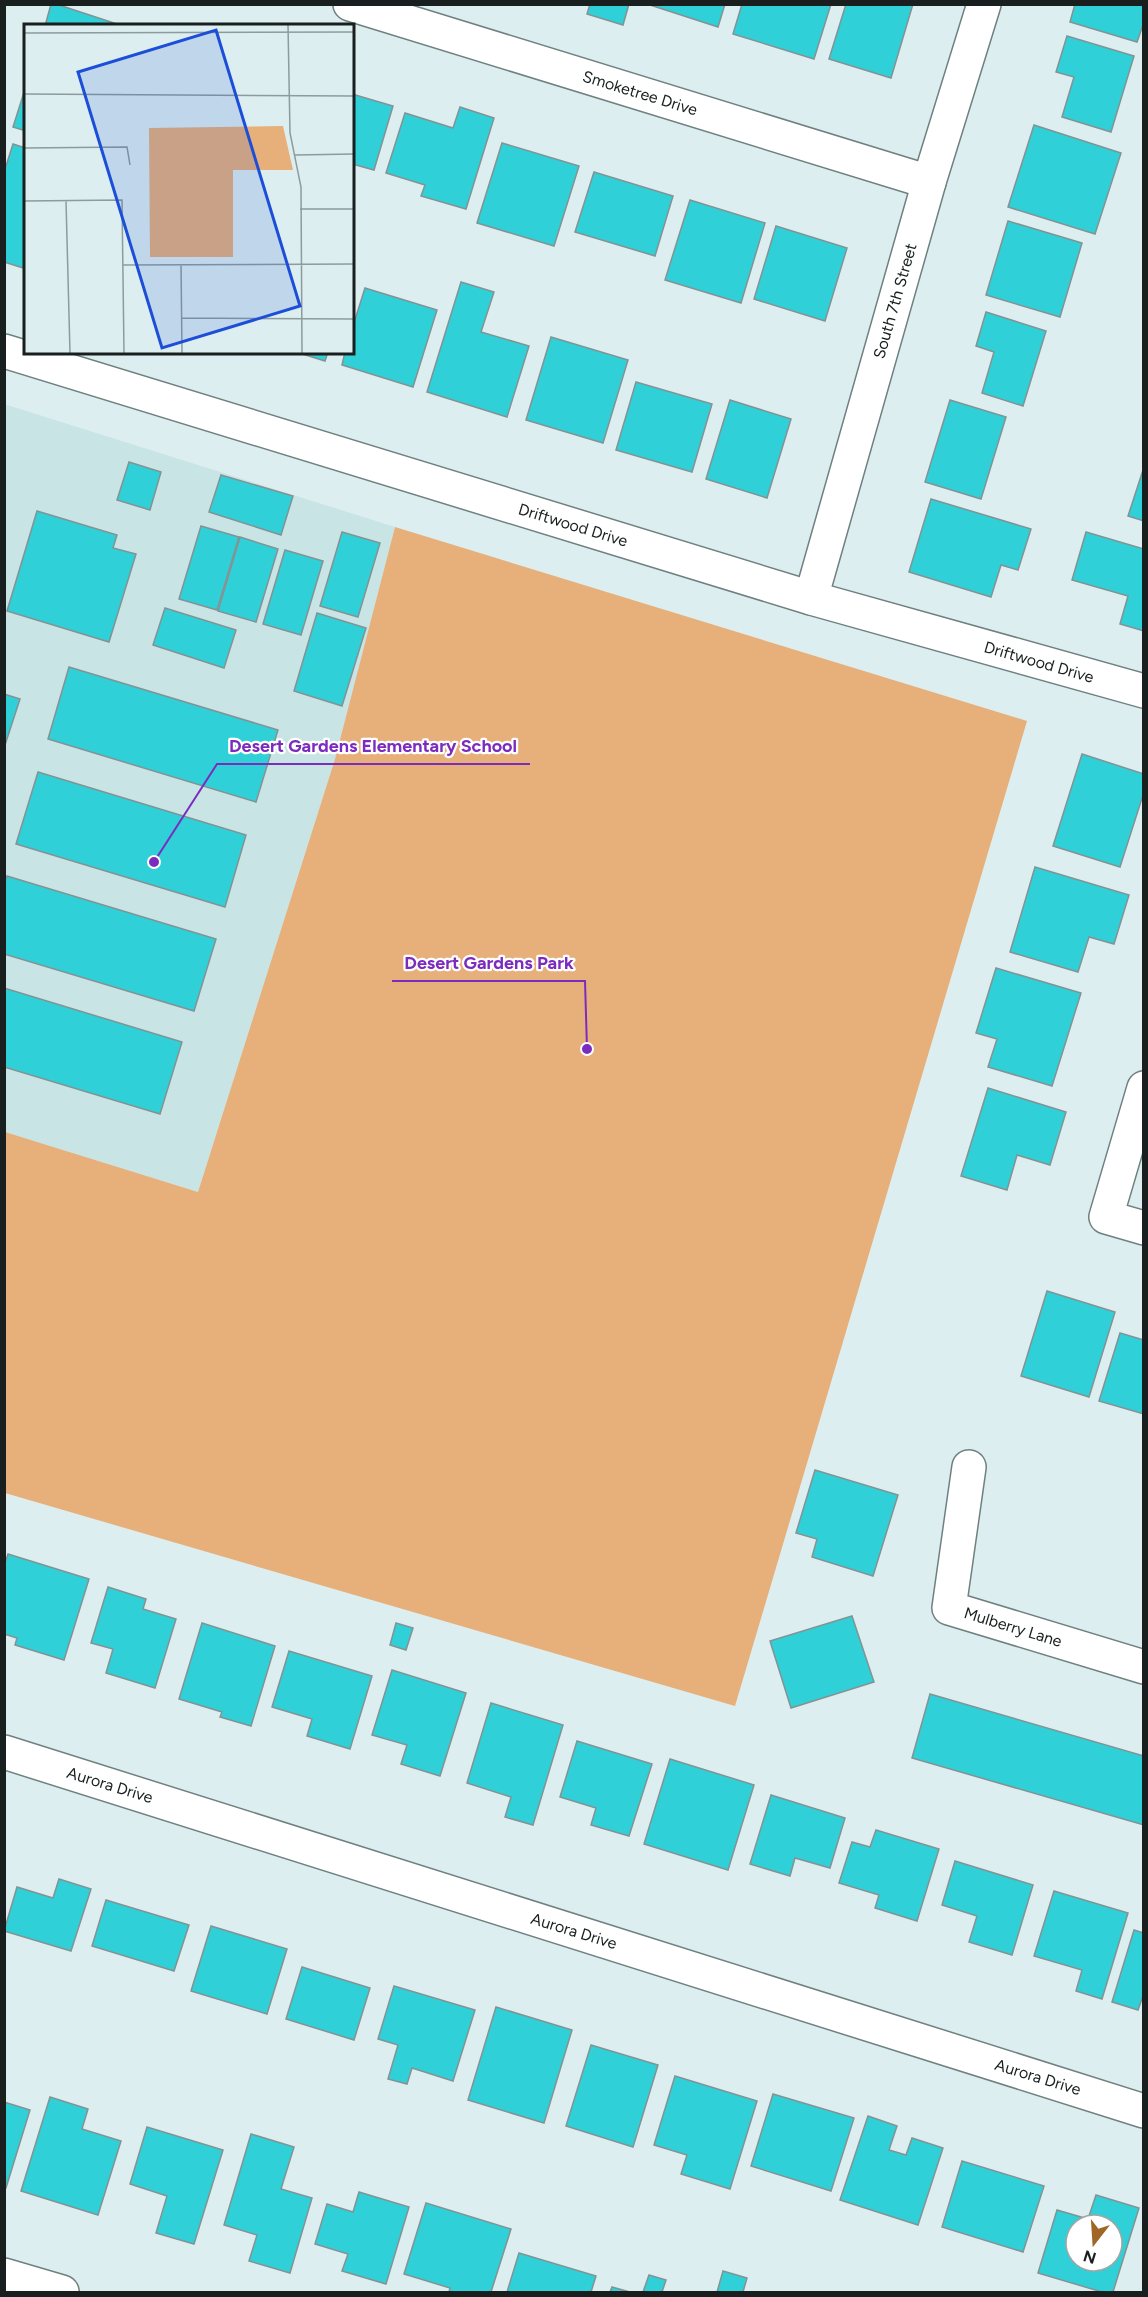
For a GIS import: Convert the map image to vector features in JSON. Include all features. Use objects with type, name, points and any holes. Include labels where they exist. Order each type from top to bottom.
[{"type":"street","name":"Smoketree Drive","points":[[350,4],[929,182]]},
{"type":"street","name":"South 7th Street","points":[[811,598],[929,182],[984,4]]},
{"type":"street","name":"Driftwood Drive","points":[[4,351],[811,598],[1143,691]]},
{"type":"street","points":[[1143,1088],[1106,1217],[1143,1228]]},
{"type":"street","name":"Mulberry Lane","points":[[969,1467],[949,1608],[1143,1667]]},
{"type":"street","name":"Aurora Drive","points":[[4,1752],[1143,2110]]},
{"type":"street","points":[[4,2275],[62,2292]]},
{"type":"shaded area","points":[[4,404],[395,527],[335,759],[198,1192],[5,1132]]},
{"type":"shaded area","points":[[395,527],[1027,721],[735,1706],[5,1493],[5,1132],[198,1192],[335,759]]},
{"type":"building","points":[[51,4],[56,4],[117,24],[46,24]]},
{"type":"building","points":[[590,4],[629,4],[623,25],[587,14]]},
{"type":"building","points":[[647,4],[725,4],[718,27]]},
{"type":"building","points":[[742,4],[831,4],[814,59],[733,34]]},
{"type":"building","points":[[846,4],[913,4],[891,78],[829,59]]},
{"type":"building","points":[[1075,4],[1144,4],[1144,22],[1137,42],[1070,22]]},
{"type":"building","points":[[1067,36],[1134,56],[1111,132],[1062,117],[1074,77],[1056,72]]},
{"type":"building","points":[[24,92],[24,130],[13,127]]},
{"type":"building","points":[[354,95],[393,106],[374,170],[354,165]]},
{"type":"building","points":[[460,107],[494,118],[466,209],[421,196],[425,185],[386,173],[405,113],[453,128]]},
{"type":"building","points":[[1034,125],[1121,153],[1095,234],[1008,207]]},
{"type":"building","points":[[502,143],[579,166],[554,246],[477,223]]},
{"type":"building","points":[[13,144],[24,147],[24,268],[4,262],[4,172]]},
{"type":"building","points":[[594,172],[673,196],[655,256],[575,232]]},
{"type":"building","points":[[690,200],[765,223],[741,303],[665,280]]},
{"type":"building","points":[[1008,221],[1082,243],[1060,317],[986,295]]},
{"type":"building","points":[[776,226],[847,248],[825,321],[754,299]]},
{"type":"building","points":[[461,282],[494,292],[481,332],[529,346],[507,417],[427,392]]},
{"type":"building","points":[[365,288],[437,310],[413,387],[342,365],[345,354],[354,354],[354,323]]},
{"type":"building","points":[[986,312],[1046,331],[1023,406],[982,393],[994,352],[976,346]]},
{"type":"building","points":[[551,337],[628,360],[603,443],[526,420]]},
{"type":"building","points":[[302,354],[327,354],[325,361]]},
{"type":"building","points":[[636,382],[712,404],[692,472],[616,450]]},
{"type":"building","points":[[730,400],[791,419],[767,498],[706,479]]},
{"type":"building","points":[[950,400],[1006,417],[981,499],[925,482]]},
{"type":"building","points":[[129,462],[161,472],[150,510],[117,500]]},
{"type":"building","points":[[1144,467],[1144,521],[1128,516]]},
{"type":"building","points":[[221,475],[293,496],[281,535],[209,512]]},
{"type":"building","points":[[931,499],[1031,529],[1018,570],[1001,565],[991,597],[909,572]]},
{"type":"building","points":[[37,511],[117,535],[113,548],[136,554],[109,642],[7,611]]},
{"type":"building","points":[[201,526],[239,537],[217,610],[179,599]]},
{"type":"building","points":[[342,532],[380,543],[358,617],[320,606]]},
{"type":"building","points":[[1086,532],[1144,549],[1144,631],[1120,624],[1128,596],[1072,580]]},
{"type":"building","points":[[240,537],[278,549],[256,622],[218,611]]},
{"type":"building","points":[[285,550],[323,561],[301,635],[263,624]]},
{"type":"building","points":[[165,608],[236,630],[224,668],[153,645]]},
{"type":"building","points":[[317,613],[366,628],[342,706],[294,691]]},
{"type":"building","points":[[69,667],[278,730],[256,802],[48,739]]},
{"type":"building","points":[[4,694],[20,699],[4,748]]},
{"type":"building","points":[[1082,754],[1144,774],[1144,792],[1120,867],[1053,846]]},
{"type":"building","points":[[38,772],[246,835],[225,907],[16,844]]},
{"type":"building","points":[[1035,867],[1129,895],[1114,944],[1089,937],[1078,972],[1010,952]]},
{"type":"building","points":[[7,876],[216,939],[194,1011],[4,954],[4,884]]},
{"type":"building","points":[[996,968],[1081,993],[1052,1086],[988,1067],[997,1039],[976,1033]]},
{"type":"building","points":[[4,988],[182,1042],[160,1114],[4,1067]]},
{"type":"building","points":[[988,1088],[1066,1112],[1050,1165],[1017,1155],[1007,1190],[961,1176]]},
{"type":"building","points":[[1047,1291],[1115,1312],[1089,1397],[1021,1376]]},
{"type":"building","points":[[1120,1333],[1144,1340],[1144,1414],[1099,1401]]},
{"type":"building","points":[[815,1470],[898,1495],[873,1576],[812,1557],[817,1539],[796,1533]]},
{"type":"building","points":[[8,1554],[89,1579],[64,1660],[15,1645],[17,1638],[4,1634],[4,1566]]},
{"type":"building","points":[[108,1587],[146,1599],[143,1609],[176,1619],[155,1688],[106,1673],[113,1649],[91,1643]]},
{"type":"building","points":[[852,1616],[874,1682],[791,1708],[770,1641]]},
{"type":"building","points":[[202,1623],[275,1646],[251,1726],[220,1717],[222,1712],[179,1699]]},
{"type":"building","points":[[396,1623],[413,1628],[406,1650],[390,1645]]},
{"type":"building","points":[[289,1651],[372,1676],[350,1749],[307,1736],[312,1719],[272,1707]]},
{"type":"building","points":[[392,1670],[466,1693],[440,1776],[401,1764],[407,1745],[372,1735]]},
{"type":"building","points":[[930,1694],[1144,1756],[1144,1825],[912,1758]]},
{"type":"building","points":[[491,1703],[563,1725],[533,1825],[505,1817],[511,1797],[467,1783]]},
{"type":"building","points":[[577,1741],[652,1764],[629,1836],[591,1825],[596,1808],[560,1797]]},
{"type":"building","points":[[670,1759],[754,1785],[728,1870],[644,1844]]},
{"type":"building","points":[[771,1795],[845,1818],[830,1868],[795,1858],[790,1876],[750,1864]]},
{"type":"building","points":[[876,1830],[939,1849],[917,1921],[875,1908],[879,1895],[839,1883],[852,1842],[870,1847]]},
{"type":"building","points":[[955,1861],[1033,1885],[1012,1955],[969,1942],[977,1916],[942,1905]]},
{"type":"building","points":[[59,1879],[91,1889],[71,1951],[4,1931],[17,1887],[53,1898]]},
{"type":"building","points":[[1054,1891],[1128,1913],[1102,1999],[1076,1991],[1082,1970],[1034,1956]]},
{"type":"building","points":[[106,1900],[189,1925],[174,1971],[92,1946]]},
{"type":"building","points":[[211,1926],[287,1949],[267,2014],[191,1991]]},
{"type":"building","points":[[1134,1930],[1144,1933],[1144,1993],[1138,2010],[1112,2002]]},
{"type":"building","points":[[302,1967],[370,1988],[354,2040],[286,2019]]},
{"type":"building","points":[[394,1986],[475,2010],[453,2081],[412,2068],[407,2084],[388,2079],[398,2045],[378,2039]]},
{"type":"building","points":[[496,2007],[572,2030],[544,2123],[468,2100]]},
{"type":"building","points":[[591,2045],[658,2065],[633,2147],[566,2126]]},
{"type":"building","points":[[675,2076],[757,2101],[730,2189],[681,2174],[687,2155],[654,2145]]},
{"type":"building","points":[[773,2094],[854,2118],[831,2191],[751,2166]]},
{"type":"building","points":[[50,2097],[88,2109],[82,2129],[121,2141],[98,2215],[21,2191]]},
{"type":"building","points":[[4,2102],[30,2110],[6,2188],[4,2187]]},
{"type":"building","points":[[868,2116],[897,2126],[889,2150],[906,2155],[912,2138],[943,2148],[918,2225],[840,2200]]},
{"type":"building","points":[[147,2127],[223,2150],[194,2244],[156,2233],[167,2196],[130,2184]]},
{"type":"building","points":[[251,2134],[294,2147],[281,2189],[312,2198],[290,2273],[249,2261],[257,2235],[224,2225]]},
{"type":"building","points":[[962,2161],[1044,2186],[1023,2252],[942,2227]]},
{"type":"building","points":[[359,2192],[409,2207],[386,2284],[342,2271],[348,2254],[315,2244],[327,2204],[353,2212]]},
{"type":"building","points":[[1096,2195],[1139,2208],[1124,2256],[1124,2213],[1090,2213]]},
{"type":"building","points":[[426,2203],[511,2229],[491,2292],[449,2292],[450,2288],[404,2274]]},
{"type":"building","points":[[1057,2210],[1067,2213],[1064,2213],[1064,2273],[1119,2273],[1113,2292],[1102,2292],[1038,2273]]},
{"type":"building","points":[[519,2253],[596,2276],[591,2292],[507,2292]]},
{"type":"building","points":[[723,2271],[747,2278],[743,2292],[717,2292]]},
{"type":"building","points":[[649,2275],[666,2280],[662,2292],[643,2292]]},
{"type":"building","points":[[612,2287],[630,2292],[610,2292]]},
{"type":"place","name":"Desert Gardens Elementary School","points":[[154,862]]},
{"type":"place","name":"Desert Gardens Park","points":[[587,1049]]}]
